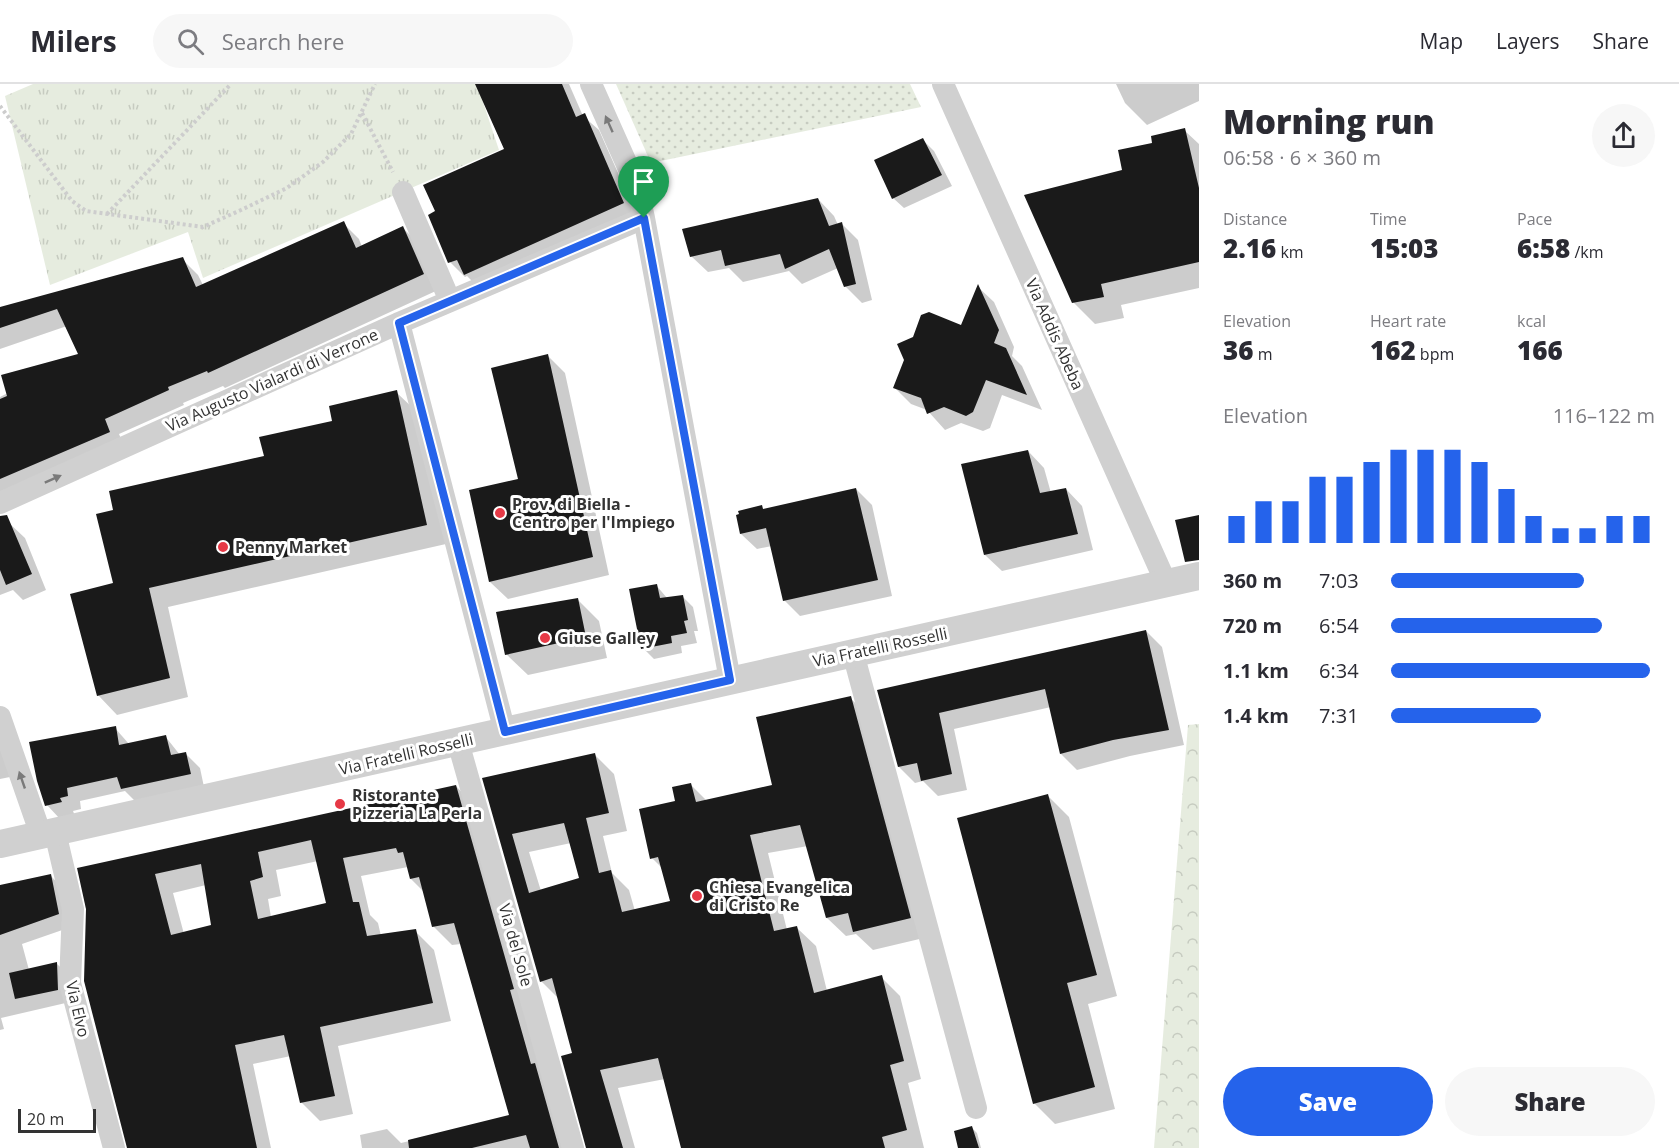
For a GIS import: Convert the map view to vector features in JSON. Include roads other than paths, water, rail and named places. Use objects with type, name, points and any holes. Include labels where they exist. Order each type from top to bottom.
[{"type":"street","points":[[591,84],[637,187],[730,680]]},
{"type":"street","name":"Via Addis Abeba","points":[[943,84],[1166,583]]},
{"type":"street","points":[[404,192],[450,301]]},
{"type":"street","name":"Via Augusto Vialardi di Verrone","points":[[0,503],[399,323],[644,218]]},
{"type":"street","points":[[399,323],[505,732]]},
{"type":"street","name":"Via Fratelli Rosselli","points":[[0,844],[1199,576]]},
{"type":"street","points":[[853,653],[976,1108]]},
{"type":"street","name":"Via Elvo","points":[[0,717],[48,834],[73,909],[70,983],[114,1148]]},
{"type":"street","name":"Via del Sole","points":[[458,742],[573,1148]]},
{"type":"place","name":"Prov. di Biella - Centro per l'Impiego","points":[[500,513]]},
{"type":"place","name":"Penny Market","points":[[223,547]]},
{"type":"place","name":"Giuse Galley","points":[[545,638]]},
{"type":"place","name":"Ristorante Pizzeria La Perla","points":[[340,804]]},
{"type":"place","name":"Chiesa Evangelica di Cristo Re","points":[[697,896]]}]
